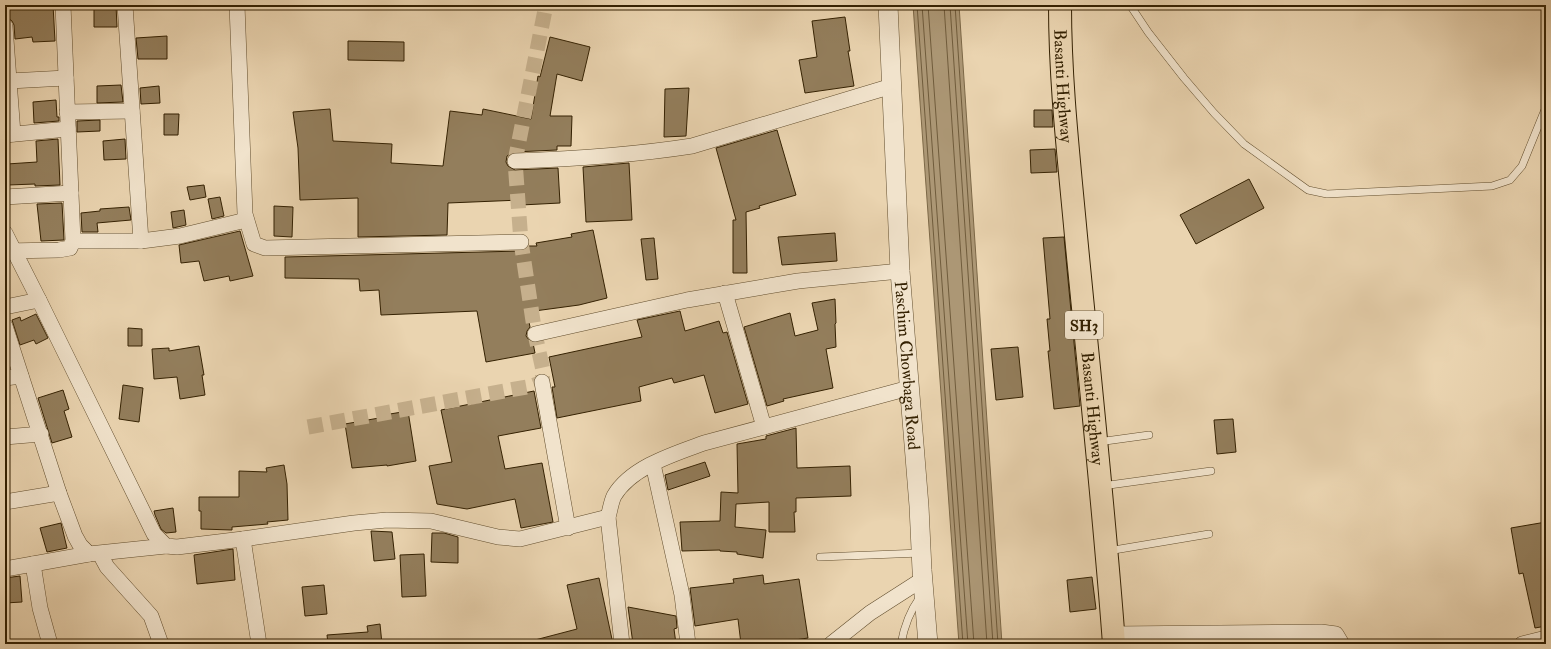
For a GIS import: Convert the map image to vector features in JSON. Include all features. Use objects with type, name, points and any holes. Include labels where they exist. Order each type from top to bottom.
[{"type":"main road","name":"Basanti Highway","points":[[1060,5],[1062,76],[1068,155],[1107,551],[1114,639]]},
{"type":"street","points":[[9,250],[59,250],[70,248],[73,241],[63,5]]},
{"type":"street","points":[[126,5],[141,241]]},
{"type":"street","points":[[236,5],[246,220],[254,244],[265,248],[521,242]]},
{"type":"street","name":"Paschim Chowbaga Road","points":[[888,5],[900,271],[919,506],[923,586],[928,644]]},
{"type":"street","points":[[5,26],[9,80],[9,134],[68,129]]},
{"type":"street","points":[[9,80],[66,78]]},
{"type":"street","points":[[516,161],[579,158],[662,151],[692,146],[892,86]]},
{"type":"street","points":[[68,112],[132,111]]},
{"type":"street","points":[[5,197],[71,193]]},
{"type":"street","points":[[73,241],[141,241],[180,236],[246,220]]},
{"type":"street","points":[[5,234],[9,250],[39,300],[154,534],[166,546]]},
{"type":"street","points":[[535,334],[725,293],[798,281],[900,271]]},
{"type":"street","points":[[725,293],[764,427]]},
{"type":"street","points":[[5,307],[39,300]]},
{"type":"street","points":[[5,326],[59,493],[75,536],[80,545],[94,554],[151,616],[161,644]]},
{"type":"street","points":[[5,378],[21,376]]},
{"type":"street","points":[[542,382],[568,528]]},
{"type":"street","points":[[622,644],[608,517],[614,497],[624,482],[633,474],[653,464],[704,443],[909,388]]},
{"type":"street","points":[[5,437],[41,434]]},
{"type":"street","points":[[653,464],[682,596],[688,644]]},
{"type":"street","points":[[5,502],[59,493]]},
{"type":"street","points":[[5,568],[94,554],[166,546],[177,547],[354,523],[388,520],[431,521],[498,537],[520,539],[608,517]]},
{"type":"street","points":[[243,539],[259,644]]},
{"type":"street","points":[[33,564],[40,608],[50,644]]},
{"type":"street","points":[[831,644],[870,613],[923,586]]},
{"type":"street","points":[[1114,639],[1321,632],[1336,634],[1342,644]]},
{"type":"street","points":[[1522,644],[1546,638]]},
{"type":"lane","points":[[1130,5],[1148,32],[1184,78],[1244,144],[1308,190],[1327,194],[1492,186],[1510,180],[1522,166],[1546,107]]},
{"type":"lane","points":[[1096,443],[1149,435]]},
{"type":"lane","points":[[1100,486],[1211,471]]},
{"type":"lane","points":[[1107,551],[1209,534]]},
{"type":"lane","points":[[820,557],[921,553]]},
{"type":"lane","points":[[901,644],[903,632],[923,586]]},
{"type":"water","points":[[913,5],[959,5],[1002,644],[959,644]]},
{"type":"building","points":[[8,5],[53,5],[55,41],[33,42],[32,37],[15,39],[14,25],[8,18]]},
{"type":"building","points":[[94,5],[116,5],[117,27],[94,27]]},
{"type":"building","points":[[845,17],[850,51],[848,51],[854,86],[805,93],[799,60],[817,57],[812,21]]},
{"type":"building","points":[[167,36],[167,59],[138,59],[136,38]]},
{"type":"building","points":[[550,37],[590,47],[582,81],[557,74],[550,116],[572,116],[571,146],[557,146],[557,150],[514,152],[507,156],[506,162],[508,166],[515,170],[558,168],[560,203],[521,205],[521,200],[448,203],[447,235],[358,237],[358,198],[300,200],[298,148],[293,112],[330,109],[333,141],[392,144],[391,163],[443,166],[450,111],[482,115],[483,109],[531,119],[538,76],[540,77]]},
{"type":"building","points":[[348,41],[404,42],[404,61],[348,60]]},
{"type":"building","points":[[121,85],[123,102],[97,103],[97,86]]},
{"type":"building","points":[[159,86],[160,103],[141,104],[140,88]]},
{"type":"building","points":[[689,88],[686,136],[664,137],[665,89]]},
{"type":"building","points":[[56,100],[57,117],[59,117],[59,121],[34,123],[33,102]]},
{"type":"building","points":[[1034,110],[1052,110],[1053,127],[1034,127]]},
{"type":"building","points":[[164,114],[179,114],[178,135],[164,135]]},
{"type":"building","points":[[100,120],[100,131],[77,132],[77,121]]},
{"type":"building","points":[[777,130],[796,195],[759,206],[760,208],[746,212],[747,273],[733,273],[733,220],[736,220],[716,148]]},
{"type":"building","points":[[58,139],[60,185],[8,185],[7,164],[37,162],[36,141]]},
{"type":"building","points":[[125,139],[126,159],[104,160],[103,141]]},
{"type":"building","points":[[1055,149],[1057,172],[1031,173],[1030,150]]},
{"type":"building","points":[[629,163],[632,220],[586,222],[583,167]]},
{"type":"building","points":[[1249,179],[1264,208],[1196,244],[1180,215]]},
{"type":"building","points":[[204,185],[206,197],[190,200],[187,187]]},
{"type":"building","points":[[220,197],[224,216],[212,219],[208,199]]},
{"type":"building","points":[[62,203],[64,240],[41,241],[37,204]]},
{"type":"building","points":[[274,206],[293,207],[292,237],[274,236]]},
{"type":"building","points":[[129,207],[131,220],[97,223],[98,232],[82,232],[81,213],[100,211],[100,209]]},
{"type":"building","points":[[184,210],[186,225],[173,228],[171,212]]},
{"type":"building","points":[[593,230],[607,298],[579,305],[527,312],[530,327],[526,336],[533,343],[535,353],[486,362],[477,311],[381,315],[379,290],[360,291],[359,279],[285,278],[285,257],[521,251],[529,246],[537,246],[536,243],[572,237],[571,234]]},
{"type":"building","points":[[240,231],[253,276],[230,281],[229,276],[204,281],[199,261],[181,263],[179,245]]},
{"type":"building","points":[[835,233],[837,261],[782,265],[778,237]]},
{"type":"building","points":[[1064,237],[1080,406],[1054,409],[1048,351],[1050,351],[1047,319],[1050,319],[1043,238]]},
{"type":"building","points":[[654,238],[658,279],[646,280],[641,239]]},
{"type":"building","points":[[835,299],[836,347],[826,349],[833,388],[783,399],[784,401],[767,406],[744,327],[790,313],[795,336],[818,330],[812,303]]},
{"type":"building","points":[[680,311],[685,331],[719,321],[723,333],[727,332],[748,404],[715,413],[704,375],[674,383],[672,378],[639,387],[641,401],[557,418],[552,387],[555,387],[549,357],[642,337],[637,320]]},
{"type":"building","points":[[36,314],[48,338],[36,344],[34,340],[20,345],[12,320],[20,317],[21,321]]},
{"type":"building","points":[[128,328],[142,329],[142,346],[128,346]]},
{"type":"building","points":[[199,346],[204,375],[202,375],[205,395],[180,399],[177,377],[154,379],[152,349],[169,348],[169,351]]},
{"type":"building","points":[[1018,347],[1023,397],[996,400],[991,349]]},
{"type":"building","points":[[123,385],[143,388],[139,422],[119,419]]},
{"type":"building","points":[[63,390],[69,409],[64,411],[72,437],[52,443],[38,398]]},
{"type":"building","points":[[534,391],[541,428],[498,436],[505,469],[542,463],[553,522],[521,528],[515,499],[467,509],[437,504],[429,466],[452,462],[441,410]]},
{"type":"building","points":[[408,411],[416,461],[387,466],[352,468],[345,424]]},
{"type":"building","points":[[1233,419],[1236,452],[1217,454],[1214,420]]},
{"type":"building","points":[[796,428],[797,468],[850,466],[851,496],[796,498],[796,512],[794,512],[795,532],[769,532],[769,502],[736,504],[735,527],[766,530],[763,558],[720,550],[682,551],[680,522],[720,521],[721,492],[738,493],[737,444],[766,439],[766,436]]},
{"type":"building","points":[[705,462],[710,476],[668,490],[665,475]]},
{"type":"building","points":[[284,465],[287,484],[288,520],[267,522],[268,524],[232,527],[232,530],[201,529],[199,497],[239,497],[239,471],[267,472],[266,468]]},
{"type":"building","points":[[173,508],[176,532],[166,533],[161,529],[154,511]]},
{"type":"building","points":[[1546,522],[1546,626],[1535,628],[1523,573],[1519,574],[1511,528]]},
{"type":"building","points":[[61,523],[67,548],[47,552],[40,528]]},
{"type":"building","points":[[371,531],[392,532],[395,559],[374,561]]},
{"type":"building","points":[[432,533],[444,533],[458,537],[458,563],[431,562]]},
{"type":"building","points":[[233,549],[235,580],[197,584],[194,555]]},
{"type":"building","points":[[424,554],[426,596],[402,597],[400,555]]},
{"type":"building","points":[[763,575],[764,584],[799,579],[808,638],[769,644],[741,644],[738,619],[695,626],[690,588],[734,583],[733,579]]},
{"type":"building","points":[[20,576],[22,602],[5,603],[5,578]]},
{"type":"building","points":[[1092,577],[1096,609],[1070,612],[1067,580]]},
{"type":"building","points":[[599,578],[613,644],[536,644],[535,640],[577,629],[567,585]]},
{"type":"building","points":[[324,585],[327,614],[305,616],[302,587]]},
{"type":"building","points":[[628,607],[676,616],[677,628],[674,629],[676,644],[633,644]]},
{"type":"building","points":[[380,624],[382,644],[328,644],[327,635],[368,632],[367,626]]},
{"type":"tunnel","points":[[308,427],[532,386],[542,382],[543,370],[535,334],[521,242],[515,161],[546,5]]}]
